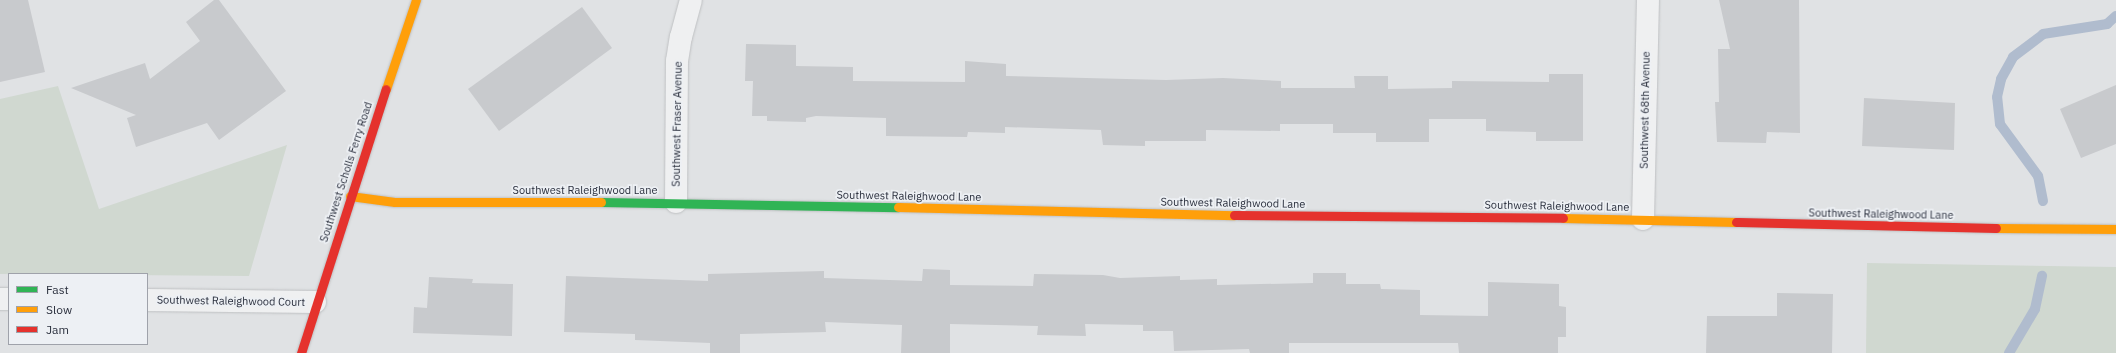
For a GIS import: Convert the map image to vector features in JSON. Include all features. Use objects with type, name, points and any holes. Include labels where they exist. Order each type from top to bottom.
[{"type":"street","name":"Southwest Scholls Ferry Road","points":[[301,353],[315,302],[416,0]]},
{"type":"street","name":"Southwest Fraser Avenue","points":[[676,202],[677,61],[680,37],[691,0]]},
{"type":"street","name":"Southwest 68th Avenue","points":[[1643,219],[1648,0]]},
{"type":"street","name":"Southwest Raleighwood Lane","points":[[350,196],[395,202],[676,202],[1154,214],[1643,219],[1938,227],[2116,229]]},
{"type":"street","name":"Southwest Raleighwood Court","points":[[148,300],[315,302]]},
{"type":"shaded area","points":[[58,86],[99,209],[287,145],[249,276],[148,275],[148,273],[0,274],[0,99]]},
{"type":"shaded area","points":[[1867,263],[2116,267],[2116,353],[1866,353]]},
{"type":"building","points":[[0,0],[28,0],[45,72],[0,82]]},
{"type":"building","points":[[214,0],[219,0],[286,91],[219,140],[207,123],[136,147],[127,118],[136,115],[71,88],[145,63],[150,79],[200,41],[186,22]]},
{"type":"building","points":[[1719,0],[1799,0],[1800,133],[1767,132],[1766,143],[1717,142],[1715,102],[1719,102],[1718,49],[1730,49]]},
{"type":"building","points":[[582,7],[612,48],[499,131],[468,89]]},
{"type":"building","points":[[746,44],[796,45],[796,66],[853,67],[853,81],[965,82],[965,61],[1006,64],[1006,76],[1166,80],[1223,78],[1281,81],[1281,88],[1355,88],[1354,76],[1388,76],[1388,89],[1452,88],[1452,81],[1549,82],[1549,74],[1583,74],[1583,141],[1536,141],[1536,132],[1486,131],[1486,119],[1429,119],[1429,142],[1376,142],[1376,133],[1333,133],[1333,124],[1280,124],[1280,131],[1206,130],[1206,141],[1145,141],[1145,146],[1103,145],[1101,130],[1005,127],[1005,133],[968,132],[967,137],[886,136],[886,118],[816,116],[806,118],[806,122],[767,121],[767,116],[752,116],[753,81],[745,81]]},
{"type":"building","points":[[2116,85],[2116,144],[2081,158],[2060,109]]},
{"type":"building","points":[[1864,98],[1955,103],[1954,150],[1862,146]]},
{"type":"building","points":[[923,269],[950,270],[950,285],[1033,286],[1034,274],[1103,275],[1120,278],[1180,276],[1180,280],[1217,279],[1217,285],[1313,283],[1313,273],[1346,273],[1346,284],[1380,284],[1381,289],[1420,290],[1420,315],[1488,316],[1488,282],[1559,284],[1559,306],[1566,307],[1566,337],[1558,337],[1558,353],[1459,353],[1458,343],[1289,343],[1289,353],[1250,353],[1249,349],[1174,351],[1173,331],[1143,331],[1143,325],[1085,324],[1086,336],[1037,335],[1038,326],[950,324],[950,353],[901,353],[902,325],[825,322],[826,332],[740,334],[740,353],[710,353],[710,343],[635,340],[635,334],[564,332],[566,276],[708,281],[708,274],[824,271],[824,278],[922,281]]},
{"type":"building","points":[[429,277],[473,279],[472,283],[513,284],[512,336],[413,333],[414,307],[427,308]]},
{"type":"building","points":[[1777,293],[1833,294],[1832,353],[1706,353],[1707,316],[1777,316]]},
{"type":"waterway","points":[[2043,201],[2038,176],[2000,124],[1997,97],[2001,79],[2013,57],[2043,34],[2107,24],[2116,16]]},
{"type":"waterway","points":[[2009,353],[2035,309],[2042,276]]},
{"type":"traffic: fast","points":[[601,202],[898,207]]},
{"type":"traffic: slow","points":[[386,89],[416,0]]},
{"type":"traffic: slow","points":[[350,196],[395,202],[601,202]]},
{"type":"traffic: slow","points":[[898,207],[1234,215]]},
{"type":"traffic: slow","points":[[1563,218],[1736,222]]},
{"type":"traffic: slow","points":[[1996,228],[2116,229]]},
{"type":"traffic: jam","points":[[301,353],[386,89]]},
{"type":"traffic: jam","points":[[1234,215],[1563,218]]},
{"type":"traffic: jam","points":[[1736,222],[1996,228]]}]
